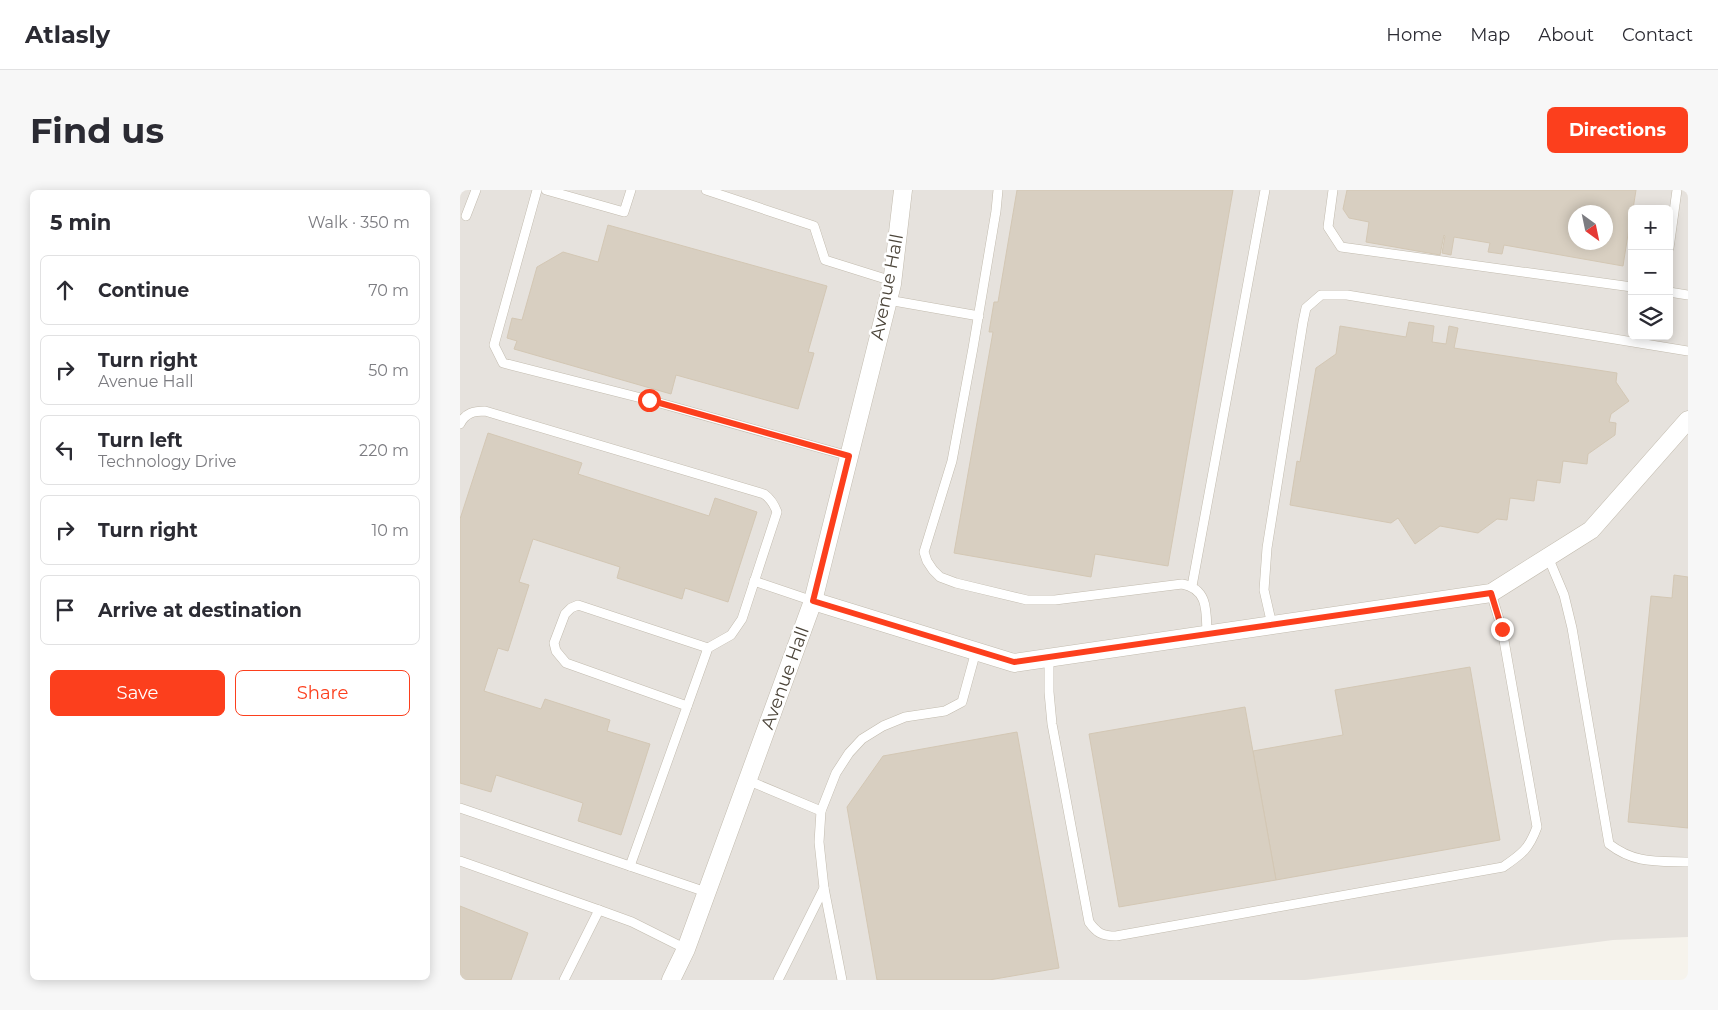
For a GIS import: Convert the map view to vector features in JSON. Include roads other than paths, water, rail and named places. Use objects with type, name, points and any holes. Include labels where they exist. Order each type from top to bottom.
[{"type":"street","name":"Avenue Hall","points":[[671,980],[686,949],[813,601],[892,282],[903,190]]},
{"type":"street","points":[[813,601],[1014,662],[1491,593],[1591,530],[1688,420]]},
{"type":"lane","points":[[466,216],[476,190]]},
{"type":"lane","points":[[537,190],[494,345],[503,363],[649,400],[849,456]]},
{"type":"lane","points":[[546,190],[624,212],[631,190]]},
{"type":"lane","points":[[706,190],[814,226],[825,260],[892,282]]},
{"type":"lane","points":[[998,190],[979,316],[952,461],[924,552],[927,561],[940,577],[956,583],[1027,600],[1055,600],[1182,584],[1192,586],[1199,592],[1206,606],[1207,634]]},
{"type":"lane","points":[[1192,586],[1265,190]]},
{"type":"lane","points":[[1334,190],[1328,227],[1341,247],[1628,286]]},
{"type":"lane","points":[[1673,215],[1676,190]]},
{"type":"lane","points":[[1673,293],[1688,295]]},
{"type":"lane","points":[[1272,625],[1264,590],[1267,548],[1302,322],[1306,308],[1321,295],[1347,295],[1688,350]]},
{"type":"lane","points":[[888,300],[979,316]]},
{"type":"lane","points":[[460,424],[463,418],[473,411],[485,411],[764,494],[770,498],[777,512],[738,627],[730,636],[708,648],[630,866]]},
{"type":"lane","points":[[1548,558],[1564,595],[1572,628],[1609,844],[1619,852],[1640,860],[1688,862]]},
{"type":"lane","points":[[754,581],[813,601]]},
{"type":"lane","points":[[1049,658],[1049,692],[1052,724],[1088,922],[1096,931],[1104,936],[1116,936],[1503,867],[1520,856],[1531,842],[1537,827],[1502,629],[1491,593]]},
{"type":"lane","points":[[687,706],[566,663],[556,651],[554,643],[565,614],[571,608],[578,605],[708,648]]},
{"type":"lane","points":[[842,980],[824,888],[819,842],[821,811],[836,773],[849,752],[862,739],[883,726],[905,717],[945,711],[962,702],[976,651]]},
{"type":"lane","points":[[747,780],[821,811]]},
{"type":"lane","points":[[460,808],[706,892]]},
{"type":"lane","points":[[460,861],[632,922],[686,949]]},
{"type":"lane","points":[[778,980],[824,888]]},
{"type":"lane","points":[[564,980],[599,910]]}]
